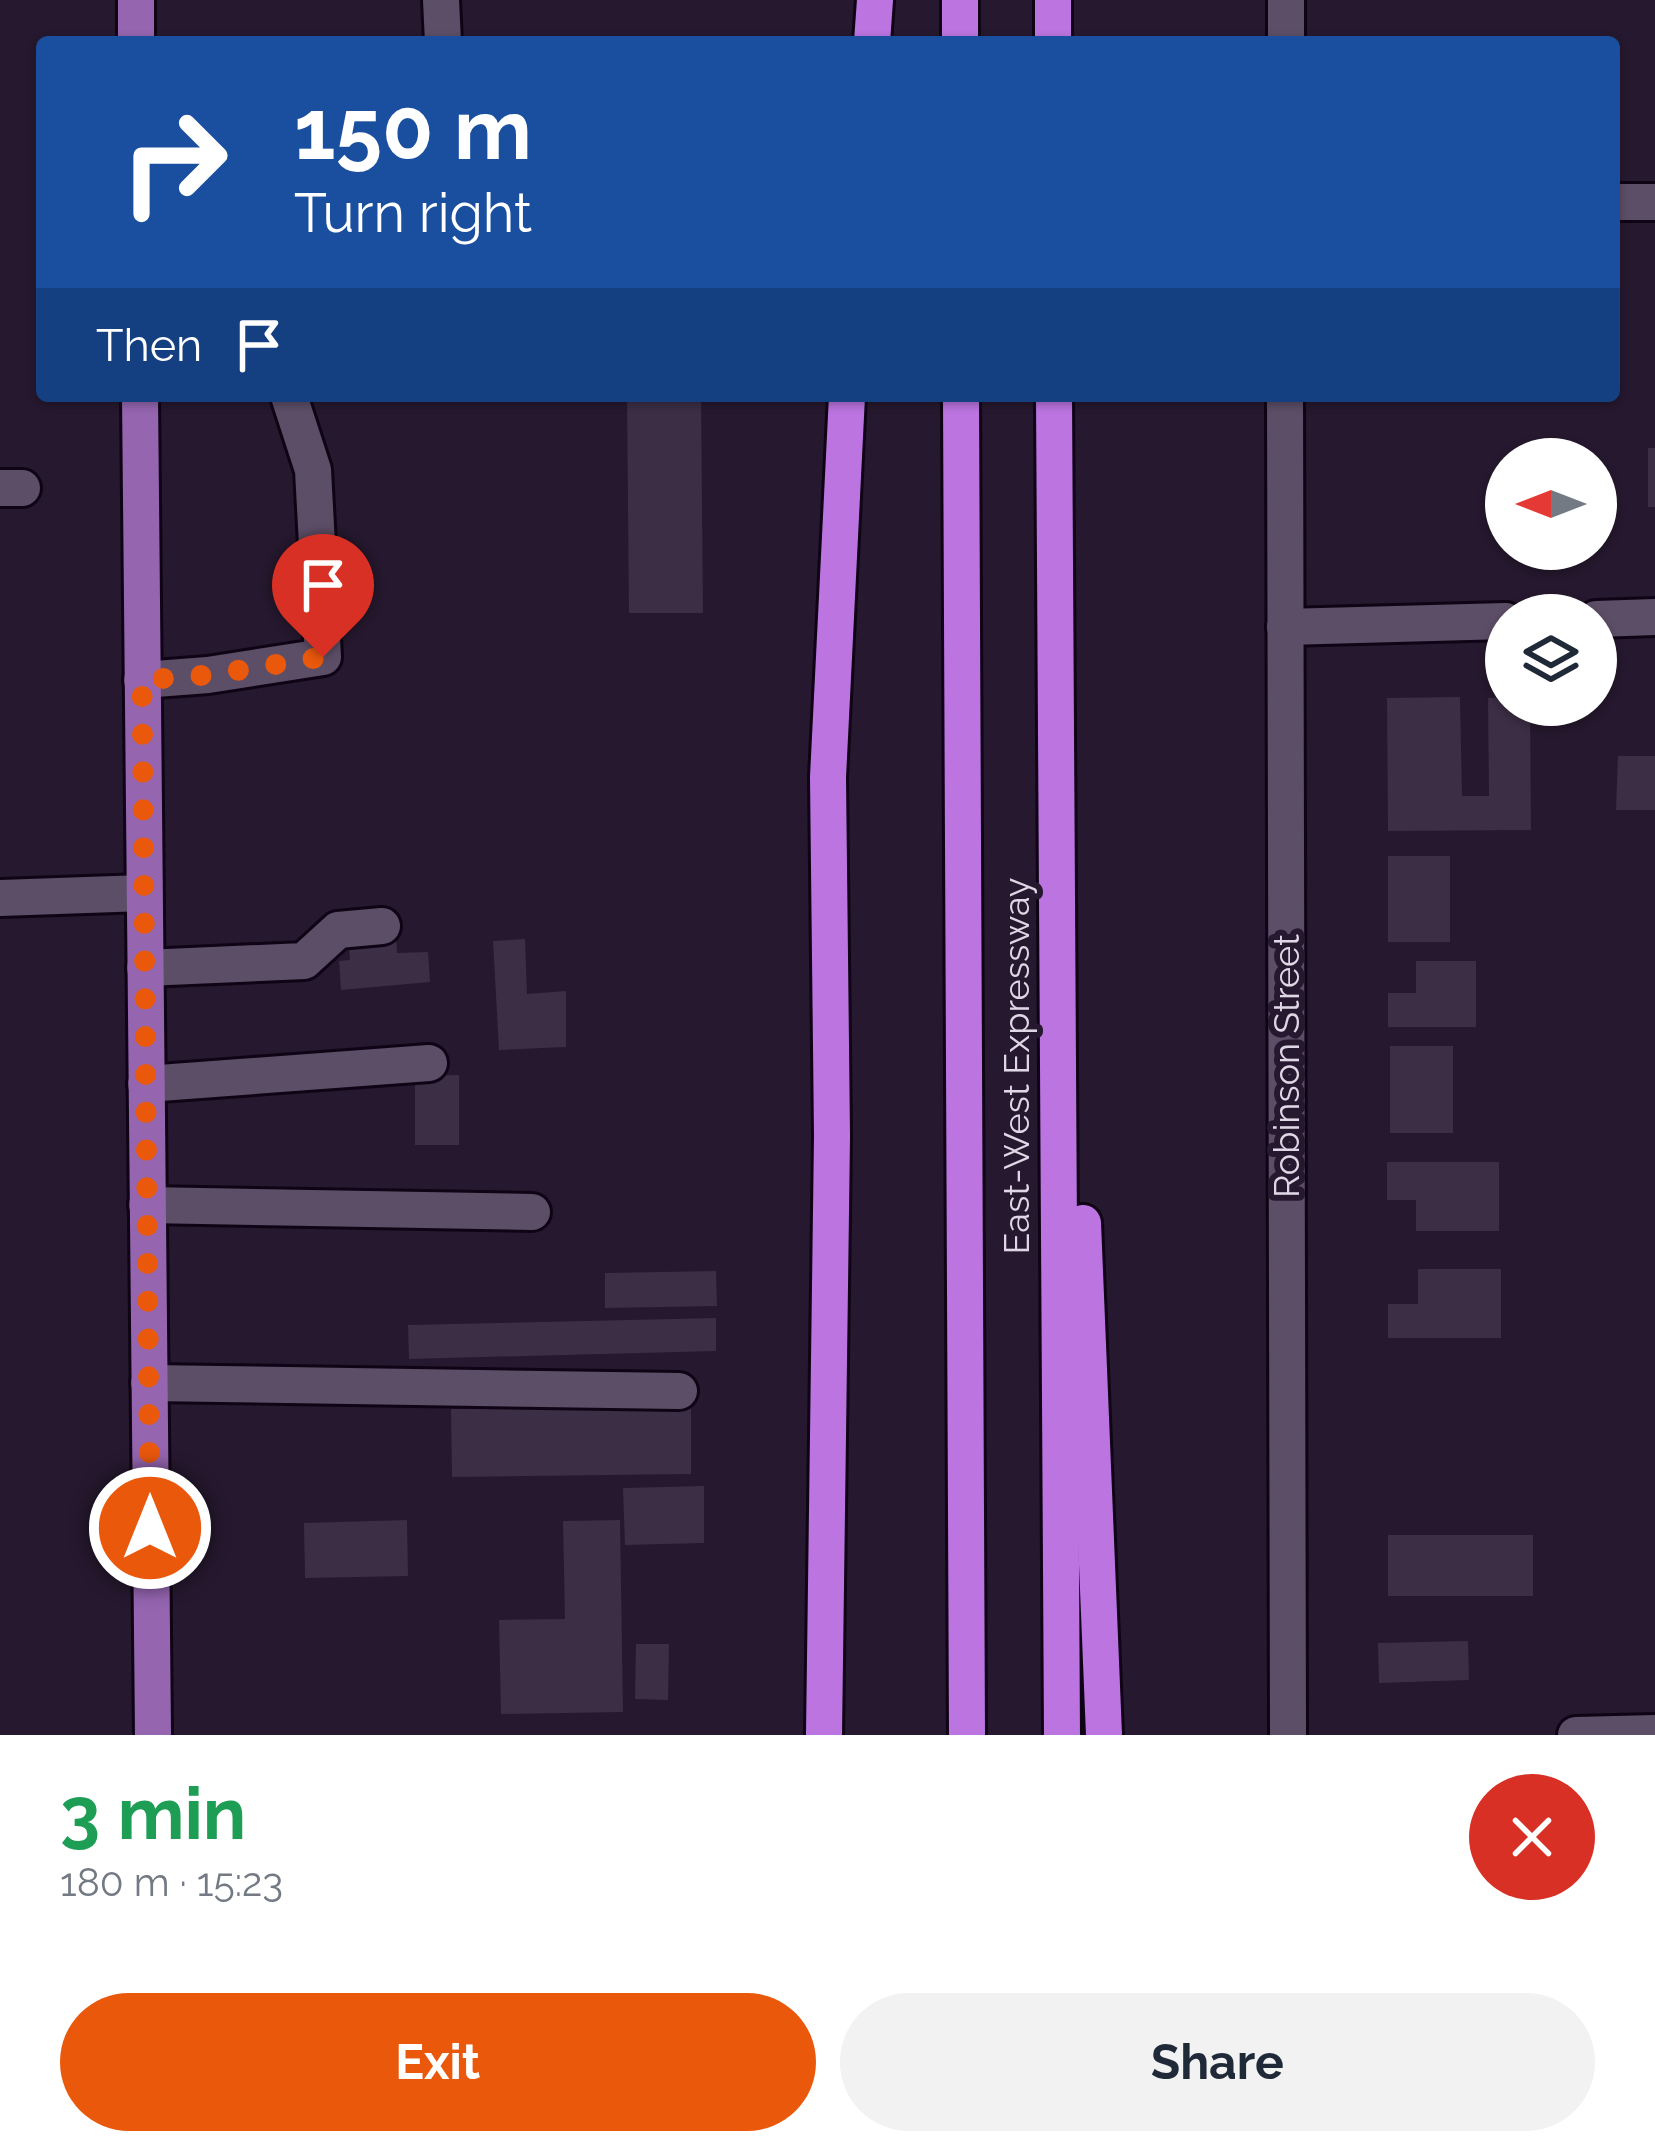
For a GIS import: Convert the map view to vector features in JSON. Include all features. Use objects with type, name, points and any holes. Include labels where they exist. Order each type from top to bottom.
[{"type":"highway","points":[[872,36],[875,0]]},
{"type":"highway","points":[[960,0],[960,36]]},
{"type":"highway","points":[[1053,0],[1053,36]]},
{"type":"highway","points":[[824,1735],[832,1136],[828,777],[847,402]]},
{"type":"highway","name":"East-West Expressway","points":[[962,402],[967,1735]]},
{"type":"highway","name":"East-West Expressway","points":[[1054,402],[1062,1735]]},
{"type":"highway","points":[[1055,564],[1104,1735]]},
{"type":"main road","points":[[136,0],[136,36]]},
{"type":"main road","points":[[140,402],[152,1735]]},
{"type":"street","points":[[441,0],[443,36]]},
{"type":"street","points":[[1286,0],[1286,36]]},
{"type":"street","points":[[1620,202],[1655,202]]},
{"type":"street","points":[[142,680],[323,657],[313,470],[291,402]]},
{"type":"street","name":"Robinson Street","points":[[1286,402],[1288,1735]]},
{"type":"street","points":[[1617,618],[1655,617]]},
{"type":"street","points":[[1285,627],[1485,622]]},
{"type":"street","points":[[0,898],[144,893]]},
{"type":"street","points":[[146,968],[304,961],[338,930],[382,926]]},
{"type":"street","points":[[146,1084],[429,1063]]},
{"type":"street","points":[[147,1205],[532,1212]]},
{"type":"street","points":[[149,1383],[679,1391]]},
{"type":"street","points":[[1576,1735],[1655,1733]]},
{"type":"building","points":[[627,402],[701,402],[703,613],[629,613]]},
{"type":"building","points":[[1648,448],[1655,448],[1655,507],[1648,507]]},
{"type":"building","points":[[1460,697],[1462,796],[1489,796],[1488,726],[1530,726],[1531,830],[1388,831],[1387,698]]},
{"type":"building","points":[[1618,756],[1655,756],[1655,810],[1616,810]]},
{"type":"building","points":[[1388,856],[1450,856],[1450,942],[1388,942]]},
{"type":"building","points":[[396,932],[397,953],[428,952],[430,982],[341,990],[339,961],[350,960],[348,935]]},
{"type":"building","points":[[525,939],[527,994],[566,991],[566,1047],[499,1050],[493,941]]},
{"type":"building","points":[[1416,961],[1476,961],[1476,1027],[1388,1027],[1388,993],[1416,993]]},
{"type":"building","points":[[1390,1046],[1453,1046],[1453,1133],[1390,1133]]},
{"type":"building","points":[[459,1075],[459,1145],[415,1145],[415,1076]]},
{"type":"building","points":[[1387,1162],[1499,1162],[1499,1231],[1416,1231],[1416,1200],[1387,1200]]},
{"type":"building","points":[[1418,1269],[1501,1269],[1501,1338],[1388,1338],[1388,1304],[1418,1304]]},
{"type":"building","points":[[716,1271],[717,1306],[605,1308],[605,1273]]},
{"type":"building","points":[[716,1318],[716,1351],[409,1359],[408,1325]]},
{"type":"building","points":[[691,1407],[691,1474],[452,1477],[451,1409]]},
{"type":"building","points":[[704,1486],[704,1543],[625,1545],[623,1488]]},
{"type":"building","points":[[407,1520],[408,1576],[305,1578],[304,1523]]},
{"type":"building","points":[[620,1520],[623,1712],[501,1714],[499,1620],[565,1619],[563,1521]]},
{"type":"building","points":[[1388,1535],[1533,1535],[1533,1596],[1388,1596]]},
{"type":"building","points":[[1468,1641],[1469,1680],[1379,1683],[1378,1643]]},
{"type":"building","points":[[636,1644],[669,1644],[668,1700],[635,1699]]},
{"type":"route","points":[[150,1528],[142,680],[323,657]]}]
